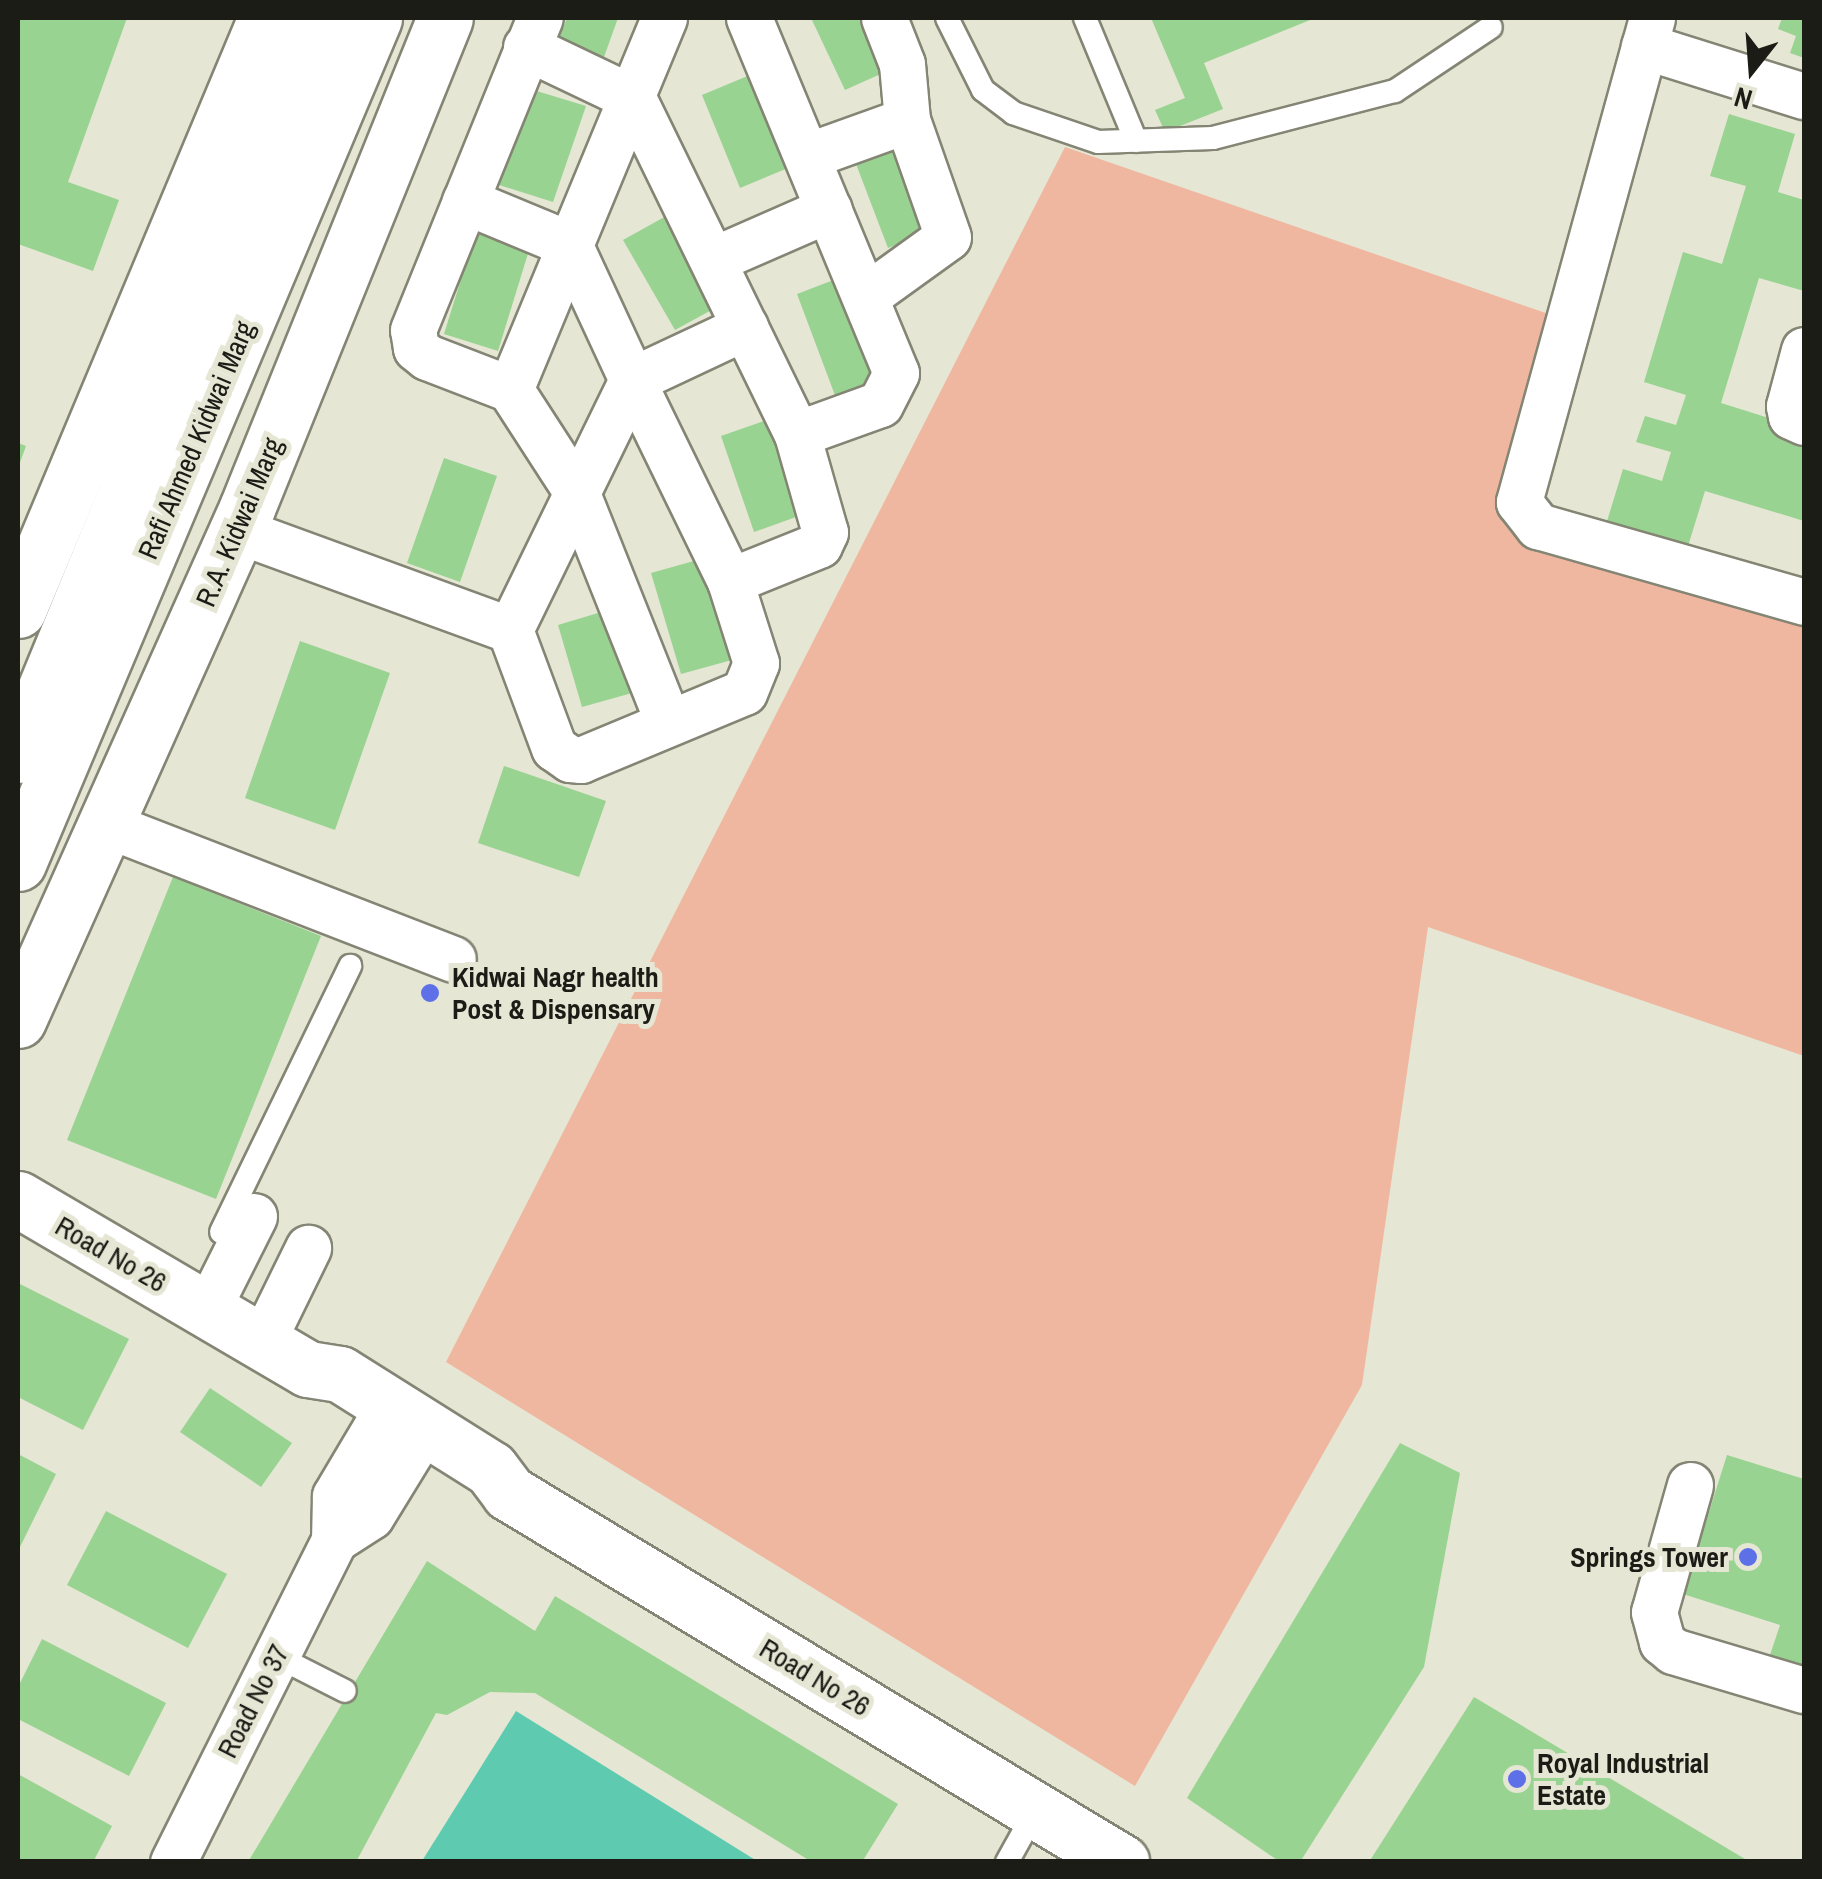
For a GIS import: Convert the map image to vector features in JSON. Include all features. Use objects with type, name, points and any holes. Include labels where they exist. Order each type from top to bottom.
[{"type":"street","points":[[18,610],[266,18]]},
{"type":"street","points":[[18,755],[322,18]]},
{"type":"street","name":"Rafi Ahmed Kidwai Marg","points":[[18,863],[374,18]]},
{"type":"street","name":"R.A. Kidwai Marg","points":[[18,1020],[237,530],[445,18]]},
{"type":"street","points":[[510,388],[664,18]]},
{"type":"street","points":[[749,18],[869,294],[896,373],[893,387],[880,404],[797,434]]},
{"type":"street","points":[[869,294],[948,236],[907,120],[902,64],[884,18]]},
{"type":"street","points":[[668,722],[576,491],[510,388],[428,357],[412,338],[533,32],[633,98],[716,258],[797,434],[825,532],[818,546],[730,581]]},
{"type":"street","points":[[1804,96],[1648,32],[1520,502],[1538,526],[1804,602]]},
{"type":"street","points":[[807,156],[907,120]]},
{"type":"street","points":[[465,201],[569,244],[632,380],[730,581],[756,664],[752,684],[581,760],[560,754],[510,630],[632,380],[745,327]]},
{"type":"street","points":[[716,258],[829,209]]},
{"type":"street","points":[[1804,350],[1789,406],[1791,416],[1804,422]]},
{"type":"street","points":[[237,530],[510,630]]},
{"type":"street","points":[[105,824],[454,958]]},
{"type":"street","name":"Road No 26","points":[[18,1199],[308,1369],[340,1374],[400,1428],[491,1468],[509,1493],[1121,1862]]},
{"type":"street","points":[[198,1305],[254,1216]]},
{"type":"street","points":[[262,1342],[308,1248]]},
{"type":"street","name":"Road No 37","points":[[173,1862],[334,1540],[371,1516],[400,1428]]},
{"type":"street","points":[[1690,1485],[1654,1612],[1655,1628],[1673,1651],[1804,1690]]},
{"type":"lane","points":[[946,18],[983,90],[1013,114],[1098,142],[1213,138],[1395,91],[1492,27]]},
{"type":"lane","points":[[1085,18],[1136,141]]},
{"type":"lane","points":[[198,1305],[350,966]]},
{"type":"lane","points":[[276,1656],[345,1691]]},
{"type":"lane","points":[[1007,1862],[1036,1810]]},
{"type":"shaded area","points":[[1065,147],[1592,329],[1530,538],[1804,623],[1804,1056],[1428,927],[1362,1385],[1135,1786],[446,1362]]},
{"type":"water","points":[[516,1711],[757,1861],[422,1861]]},
{"type":"building","points":[[18,18],[127,18],[68,182],[119,200],[93,271],[18,244]]},
{"type":"building","points":[[567,18],[618,18],[604,57],[558,41]]},
{"type":"building","points":[[811,18],[873,18],[896,67],[845,90]]},
{"type":"building","points":[[1151,18],[1315,18],[1204,63],[1223,109],[1165,132],[1155,110],[1185,98]]},
{"type":"building","points":[[1782,18],[1804,18],[1804,58],[1790,53],[1796,36],[1778,29]]},
{"type":"building","points":[[750,75],[788,168],[740,188],[702,95]]},
{"type":"building","points":[[530,89],[586,106],[553,202],[499,185]]},
{"type":"building","points":[[1729,114],[1795,134],[1778,192],[1804,200],[1804,291],[1759,278],[1721,403],[1804,429],[1804,521],[1705,491],[1685,556],[1604,531],[1623,469],[1662,481],[1671,452],[1636,442],[1645,416],[1676,425],[1686,395],[1644,382],[1683,252],[1722,264],[1746,186],[1710,176]]},
{"type":"building","points":[[908,137],[942,228],[888,248],[853,156]]},
{"type":"building","points":[[677,210],[728,301],[675,330],[623,240]]},
{"type":"building","points":[[476,231],[530,247],[498,351],[444,334]]},
{"type":"building","points":[[844,276],[884,380],[836,398],[797,294]]},
{"type":"building","points":[[773,418],[807,513],[754,532],[721,436]]},
{"type":"building","points":[[18,443],[26,446],[18,468]]},
{"type":"building","points":[[444,458],[497,476],[460,582],[407,563]]},
{"type":"building","points":[[708,557],[739,658],[681,674],[651,573]]},
{"type":"building","points":[[608,610],[632,693],[582,707],[558,625]]},
{"type":"building","points":[[300,641],[390,673],[335,830],[245,798]]},
{"type":"building","points":[[504,766],[606,801],[579,877],[478,843]]},
{"type":"building","points":[[173,877],[321,936],[216,1199],[67,1140]]},
{"type":"building","points":[[18,1283],[129,1339],[83,1430],[18,1397]]},
{"type":"building","points":[[210,1388],[292,1443],[261,1487],[180,1432]]},
{"type":"building","points":[[1400,1443],[1460,1473],[1424,1667],[1300,1862],[1280,1862],[1187,1798]]},
{"type":"building","points":[[18,1454],[56,1474],[18,1551]]},
{"type":"building","name":"Springs Tower","points":[[1727,1455],[1804,1479],[1804,1676],[1767,1664],[1780,1625],[1683,1594]]},
{"type":"building","points":[[106,1511],[227,1574],[188,1648],[67,1585]]},
{"type":"building","points":[[427,1561],[535,1631],[555,1596],[898,1804],[862,1862],[812,1862],[535,1693],[490,1692],[447,1715],[436,1713],[356,1862],[248,1862]]},
{"type":"building","points":[[42,1639],[166,1703],[129,1776],[18,1719],[18,1687]]},
{"type":"building","name":"Royal Industrial Estate","points":[[1474,1697],[1750,1862],[1369,1862]]},
{"type":"building","points":[[18,1774],[112,1826],[93,1862],[18,1862]]},
{"type":"place","name":"Kidwai Nagr health Post & Dispensary","points":[[430,993]]},
{"type":"place","name":"Springs Tower","points":[[1748,1557]]},
{"type":"place","name":"Royal Industrial Estate","points":[[1517,1779]]}]
